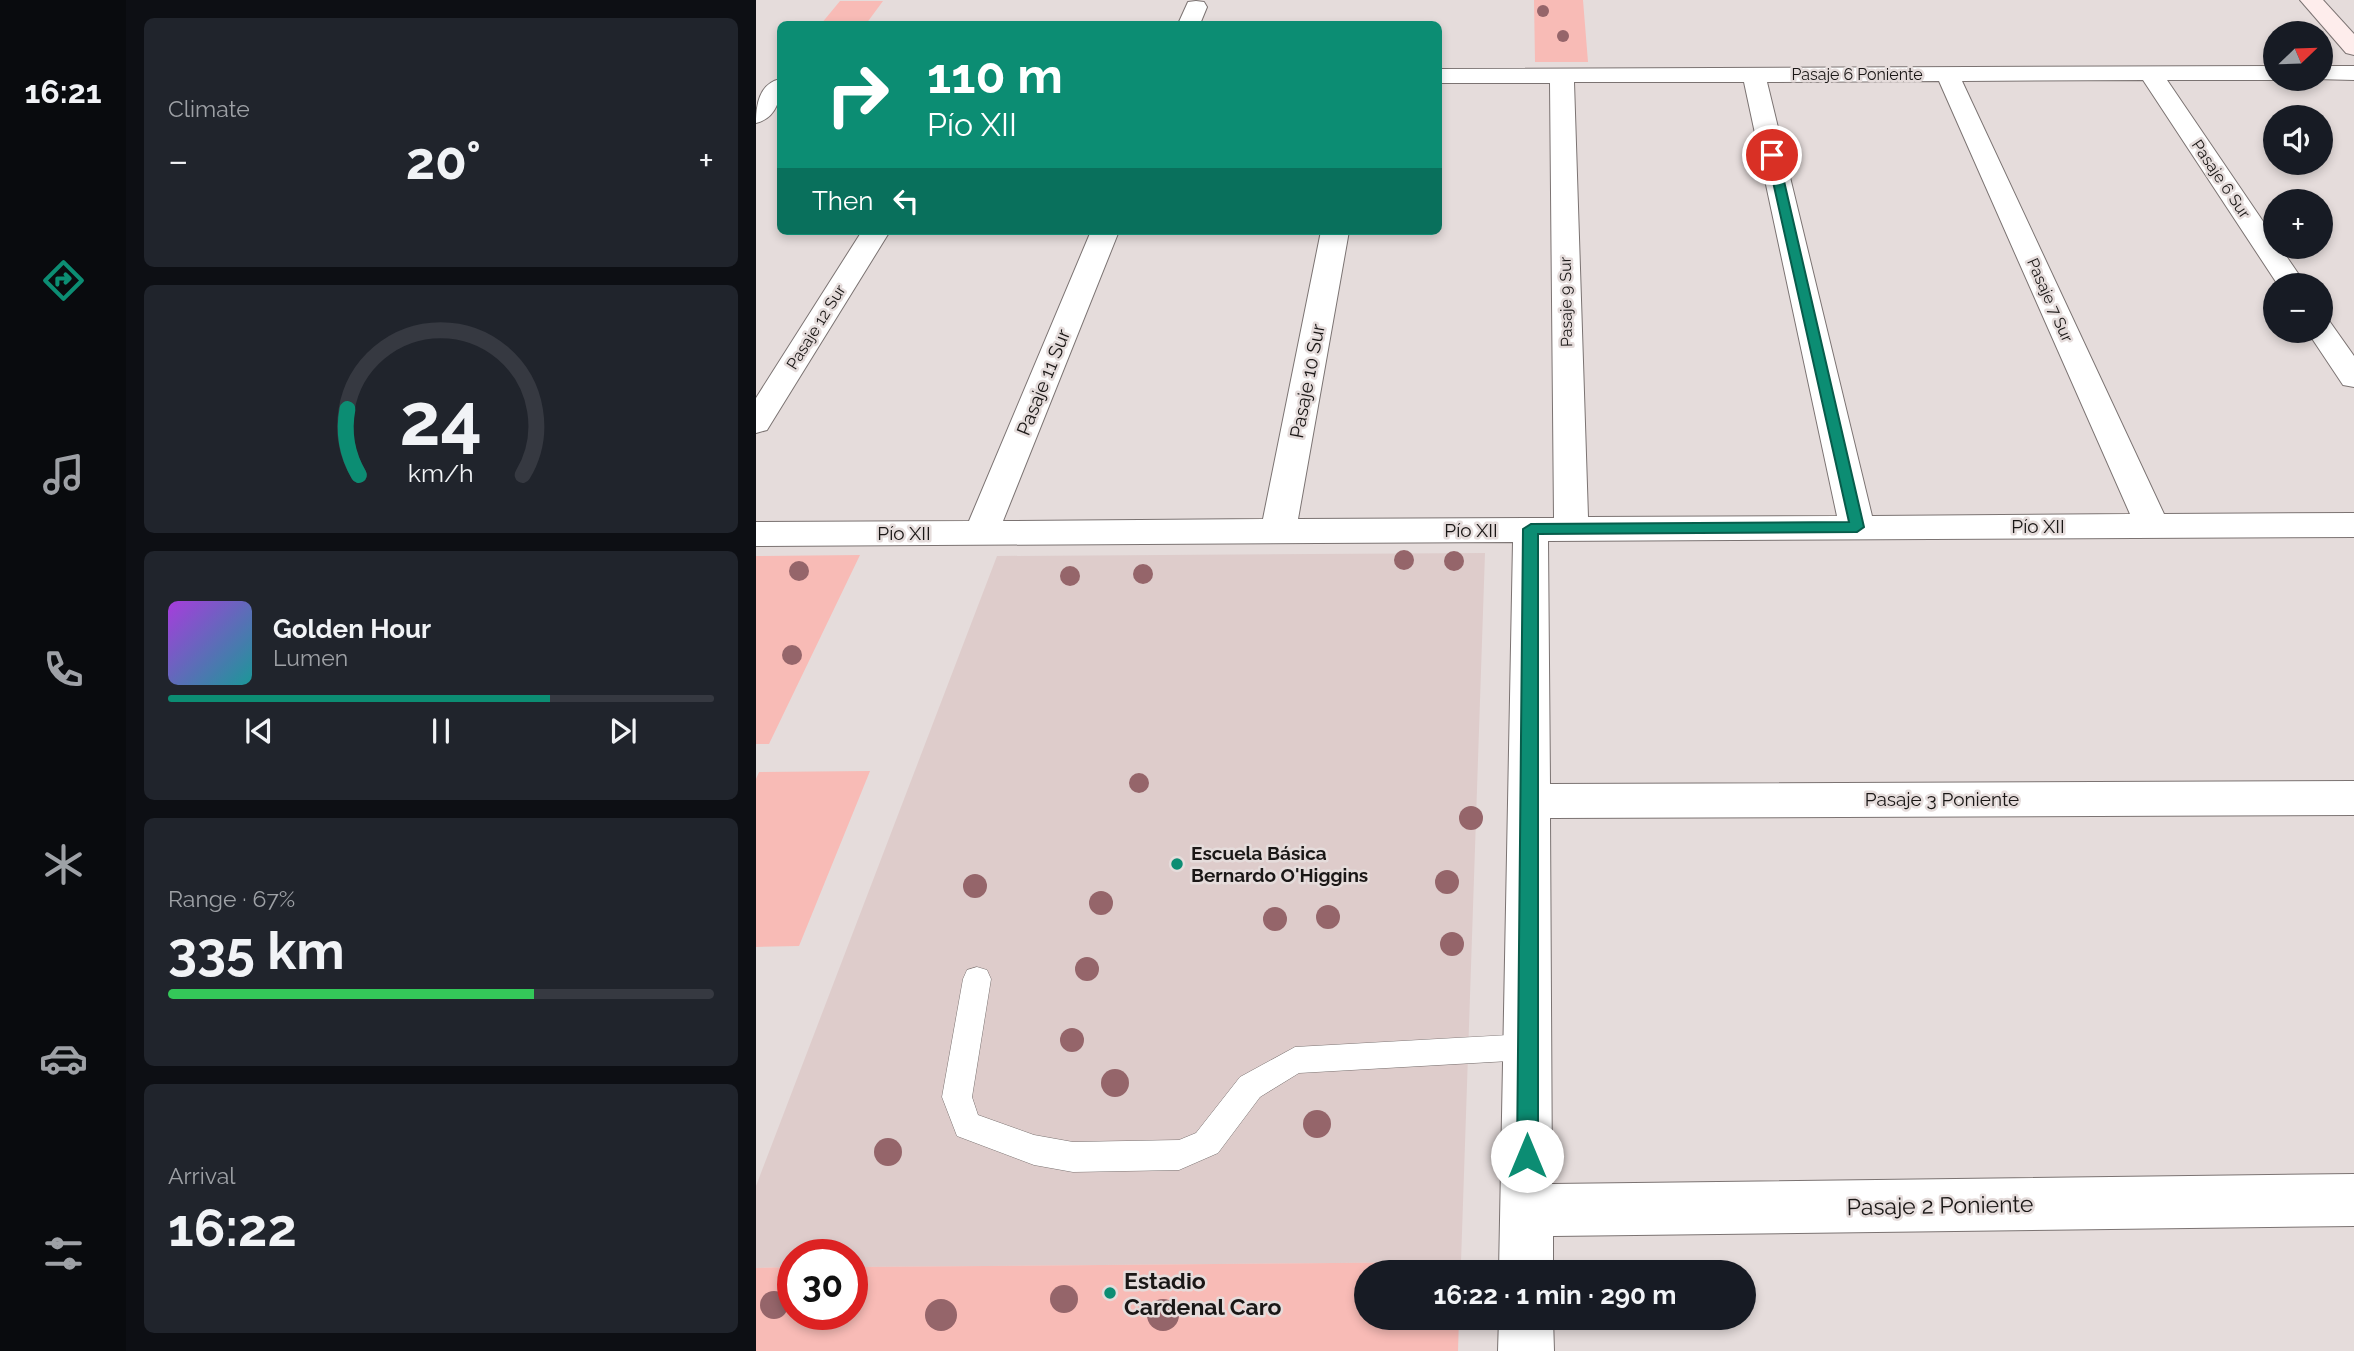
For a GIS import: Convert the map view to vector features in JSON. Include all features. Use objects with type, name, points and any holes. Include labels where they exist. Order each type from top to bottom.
[{"type":"street","points":[[2311,0],[2354,48]]},
{"type":"street","name":"Pasaje 6 Sur","points":[[2150,73],[2284,273]]},
{"type":"street","name":"Pasaje 6 Poniente","points":[[1442,76],[2263,73]]},
{"type":"street","points":[[2333,73],[2354,73]]},
{"type":"street","name":"Pasaje 7 Sur","points":[[1947,74],[2152,526]]},
{"type":"street","name":"Pasaje 9 Sur","points":[[1526,1260],[1529,801],[1551,529],[1562,75]]},
{"type":"street","points":[[1754,75],[1857,527]]},
{"type":"street","points":[[756,79],[777,79]]},
{"type":"street","points":[[756,116],[777,90]]},
{"type":"street","name":"Pasaje 12 Sur","points":[[756,424],[874,235]]},
{"type":"street","name":"Pasaje 11 Sur","points":[[981,533],[1103,235]]},
{"type":"street","name":"Pasaje 10 Sur","points":[[1278,531],[1334,235]]},
{"type":"street","points":[[2330,343],[2354,378]]},
{"type":"street","name":"Pío XII","points":[[756,534],[2354,525]]},
{"type":"street","name":"Pasaje 3 Poniente","points":[[1529,801],[2354,798]]},
{"type":"street","name":"Pasaje 2 Poniente","points":[[1527,1210],[2354,1200]]},
{"type":"street","points":[[1526,1330],[1526,1351]]},
{"type":"lane","points":[[977,979],[957,1097],[967,1126],[1034,1150],[1073,1157],[1179,1155],[1207,1143],[1250,1087],[1295,1060],[1528,1047]]},
{"type":"shaded area","points":[[1534,0],[1583,0],[1588,62],[1535,62]]},
{"type":"shaded area","points":[[840,1],[883,1],[868,21],[823,21]]},
{"type":"shaded area","name":"Escuela Básica Bernardo O'Higgins","points":[[1485,553],[1461,1260],[868,1267],[868,1239],[777,1239],[777,1267],[756,1268],[756,1186],[997,556]]},
{"type":"shaded area","points":[[860,555],[769,744],[756,744],[756,556]]},
{"type":"shaded area","points":[[870,771],[799,946],[756,947],[756,779],[759,772]]},
{"type":"shaded area","name":"Estadio Cardenal Caro","points":[[1354,1263],[1354,1330],[1459,1330],[1458,1351],[756,1351],[756,1268],[777,1267],[777,1330],[868,1330],[868,1267]]},
{"type":"place","name":"Escuela Básica Bernardo O'Higgins","points":[[1177,864]]},
{"type":"place","name":"Estadio Cardenal Caro","points":[[1110,1293]]},
{"type":"route","points":[[1527,1156],[1531,529],[1857,527],[1772,155]]}]
